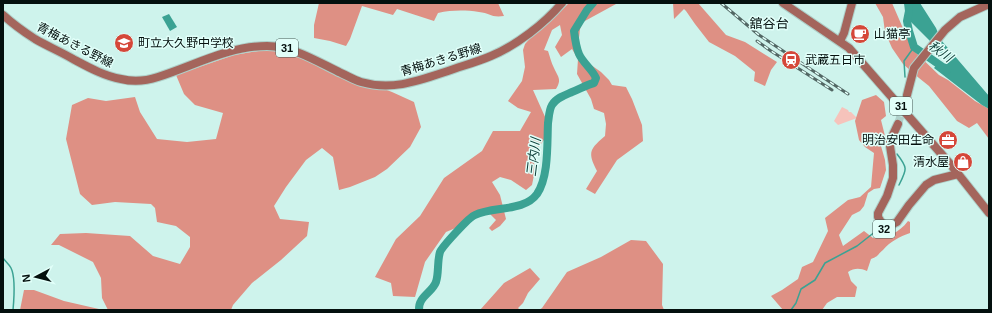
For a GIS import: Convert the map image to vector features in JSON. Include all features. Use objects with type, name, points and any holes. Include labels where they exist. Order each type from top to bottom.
[{"type":"main road","name":"青梅あきる野線","points":[[3,15],[37,40],[93,69],[121,80],[138,81],[151,79],[237,50],[256,46],[273,46],[290,49],[358,82],[389,86],[403,85],[419,81],[499,53],[540,24],[562,3]]},
{"type":"main road","name":"31","points":[[783,3],[850,48],[958,174]]},
{"type":"main road","points":[[840,41],[844,33],[852,3]]},
{"type":"main road","points":[[907,95],[914,68],[944,30],[960,17],[989,4]]},
{"type":"main road","name":"32","points":[[898,124],[890,141],[894,165],[893,175],[890,185],[874,212],[874,217],[877,224],[881,228],[893,230],[900,226],[918,194],[926,186],[931,182],[958,174]]},
{"type":"main road","points":[[958,174],[989,213]]},
{"type":"shaded area","points":[[319,3],[498,3],[504,16],[493,16],[474,11],[453,11],[438,13],[434,21],[397,9],[393,15],[362,6],[346,46],[314,38],[314,25]]},
{"type":"shaded area","points":[[569,3],[617,3],[583,22],[580,29],[578,47],[584,60],[601,72],[612,85],[626,87],[642,125],[643,141],[617,160],[595,194],[586,189],[597,171],[591,155],[592,151],[596,144],[605,136],[606,124],[604,113],[594,109],[591,99],[577,74],[578,59],[572,49],[561,57],[555,47],[562,35],[560,25],[552,30],[544,50],[548,51],[558,76],[558,86],[556,89],[533,90],[546,119],[544,140],[533,154],[535,170],[532,185],[526,190],[511,180],[500,177],[492,182],[500,195],[506,219],[500,226],[492,231],[489,228],[496,220],[486,210],[463,225],[446,232],[425,262],[415,297],[393,296],[391,283],[375,277],[396,239],[420,216],[444,178],[482,151],[493,131],[520,131],[531,112],[518,108],[508,101],[522,81],[525,67],[523,50],[525,44]]},
{"type":"shaded area","points":[[673,3],[698,3],[726,35],[745,42],[777,62],[771,70],[765,86],[754,81],[755,72],[735,56],[709,42],[684,9],[674,19]]},
{"type":"shaded area","points":[[875,3],[892,3],[912,49],[939,75],[948,80],[975,101],[989,109],[989,139],[977,123],[969,128],[957,121],[929,86],[903,64],[892,48],[885,32],[883,17]]},
{"type":"shaded area","points":[[264,50],[288,52],[414,102],[421,127],[410,147],[387,169],[375,177],[339,190],[333,157],[322,148],[306,160],[274,206],[280,219],[309,222],[307,236],[281,260],[252,283],[233,305],[231,310],[108,310],[102,298],[101,278],[93,262],[59,245],[51,245],[60,234],[86,233],[130,236],[153,256],[180,264],[190,247],[190,237],[176,226],[157,222],[155,208],[151,204],[115,202],[92,205],[80,194],[66,139],[72,105],[88,98],[106,101],[135,97],[140,112],[157,139],[187,142],[216,139],[223,113],[195,105],[184,94],[176,75],[234,55]]},
{"type":"shaded area","points":[[876,95],[884,102],[886,116],[881,120],[885,136],[881,146],[886,170],[880,188],[874,189],[868,193],[864,206],[860,211],[852,215],[839,235],[843,246],[864,231],[873,238],[893,234],[901,229],[908,221],[910,222],[910,233],[892,242],[877,256],[871,259],[867,271],[857,269],[848,272],[851,281],[857,287],[855,297],[837,297],[827,303],[822,310],[783,310],[771,296],[798,279],[802,267],[813,262],[828,231],[825,218],[848,200],[860,197],[871,187],[874,153],[865,147],[859,140],[855,121],[862,100]]},
{"type":"shaded area","points":[[842,107],[851,112],[857,118],[838,125],[834,121]]},
{"type":"shaded area","points":[[631,240],[646,241],[663,264],[662,305],[664,310],[539,310],[542,308],[567,272],[601,257]]},
{"type":"shaded area","points":[[530,268],[540,279],[518,308],[520,310],[480,310],[504,283]]},
{"type":"shaded area","points":[[24,290],[34,290],[64,301],[101,310],[20,310]]},
{"type":"water","points":[[904,3],[920,3],[936,28],[941,40],[989,96],[989,109],[934,68],[939,62],[945,64],[946,59],[910,21]]},
{"type":"water","points":[[169,14],[177,27],[170,31],[162,17]]},
{"type":"waterway","name":"三内川","points":[[419,310],[419,304],[436,282],[440,252],[445,244],[462,226],[472,217],[482,212],[524,204],[531,200],[541,187],[544,178],[548,123],[552,105],[561,97],[594,83],[596,78],[579,54],[576,46],[574,31],[593,3]]},
{"type":"waterway","name":"秋川","points":[[908,3],[909,11],[907,21],[914,47],[947,70]]},
{"type":"waterway","points":[[905,77],[904,61],[914,47]]},
{"type":"waterway","points":[[897,154],[905,166],[905,172],[899,185]]},
{"type":"waterway","points":[[791,310],[796,303],[801,289],[815,280],[825,263],[857,246],[876,231],[877,228]]},
{"type":"waterway","points":[[3,258],[11,268],[14,277],[13,310]]},
{"type":"tunnel","points":[[898,124],[907,95]]},
{"type":"railway","points":[[721,3],[759,35],[848,94]]},
{"type":"railway","points":[[757,41],[832,90]]},
{"type":"place","name":"山猫亭","points":[[860,34]]},
{"type":"place","name":"町立大久野中学校","points":[[124,43]]},
{"type":"place","name":"武蔵五日市","points":[[791,60]]},
{"type":"place","name":"明治安田生命","points":[[948,140]]},
{"type":"place","name":"清水屋","points":[[963,162]]},
{"type":"district","name":"舘谷台","points":[[769,23]]}]
